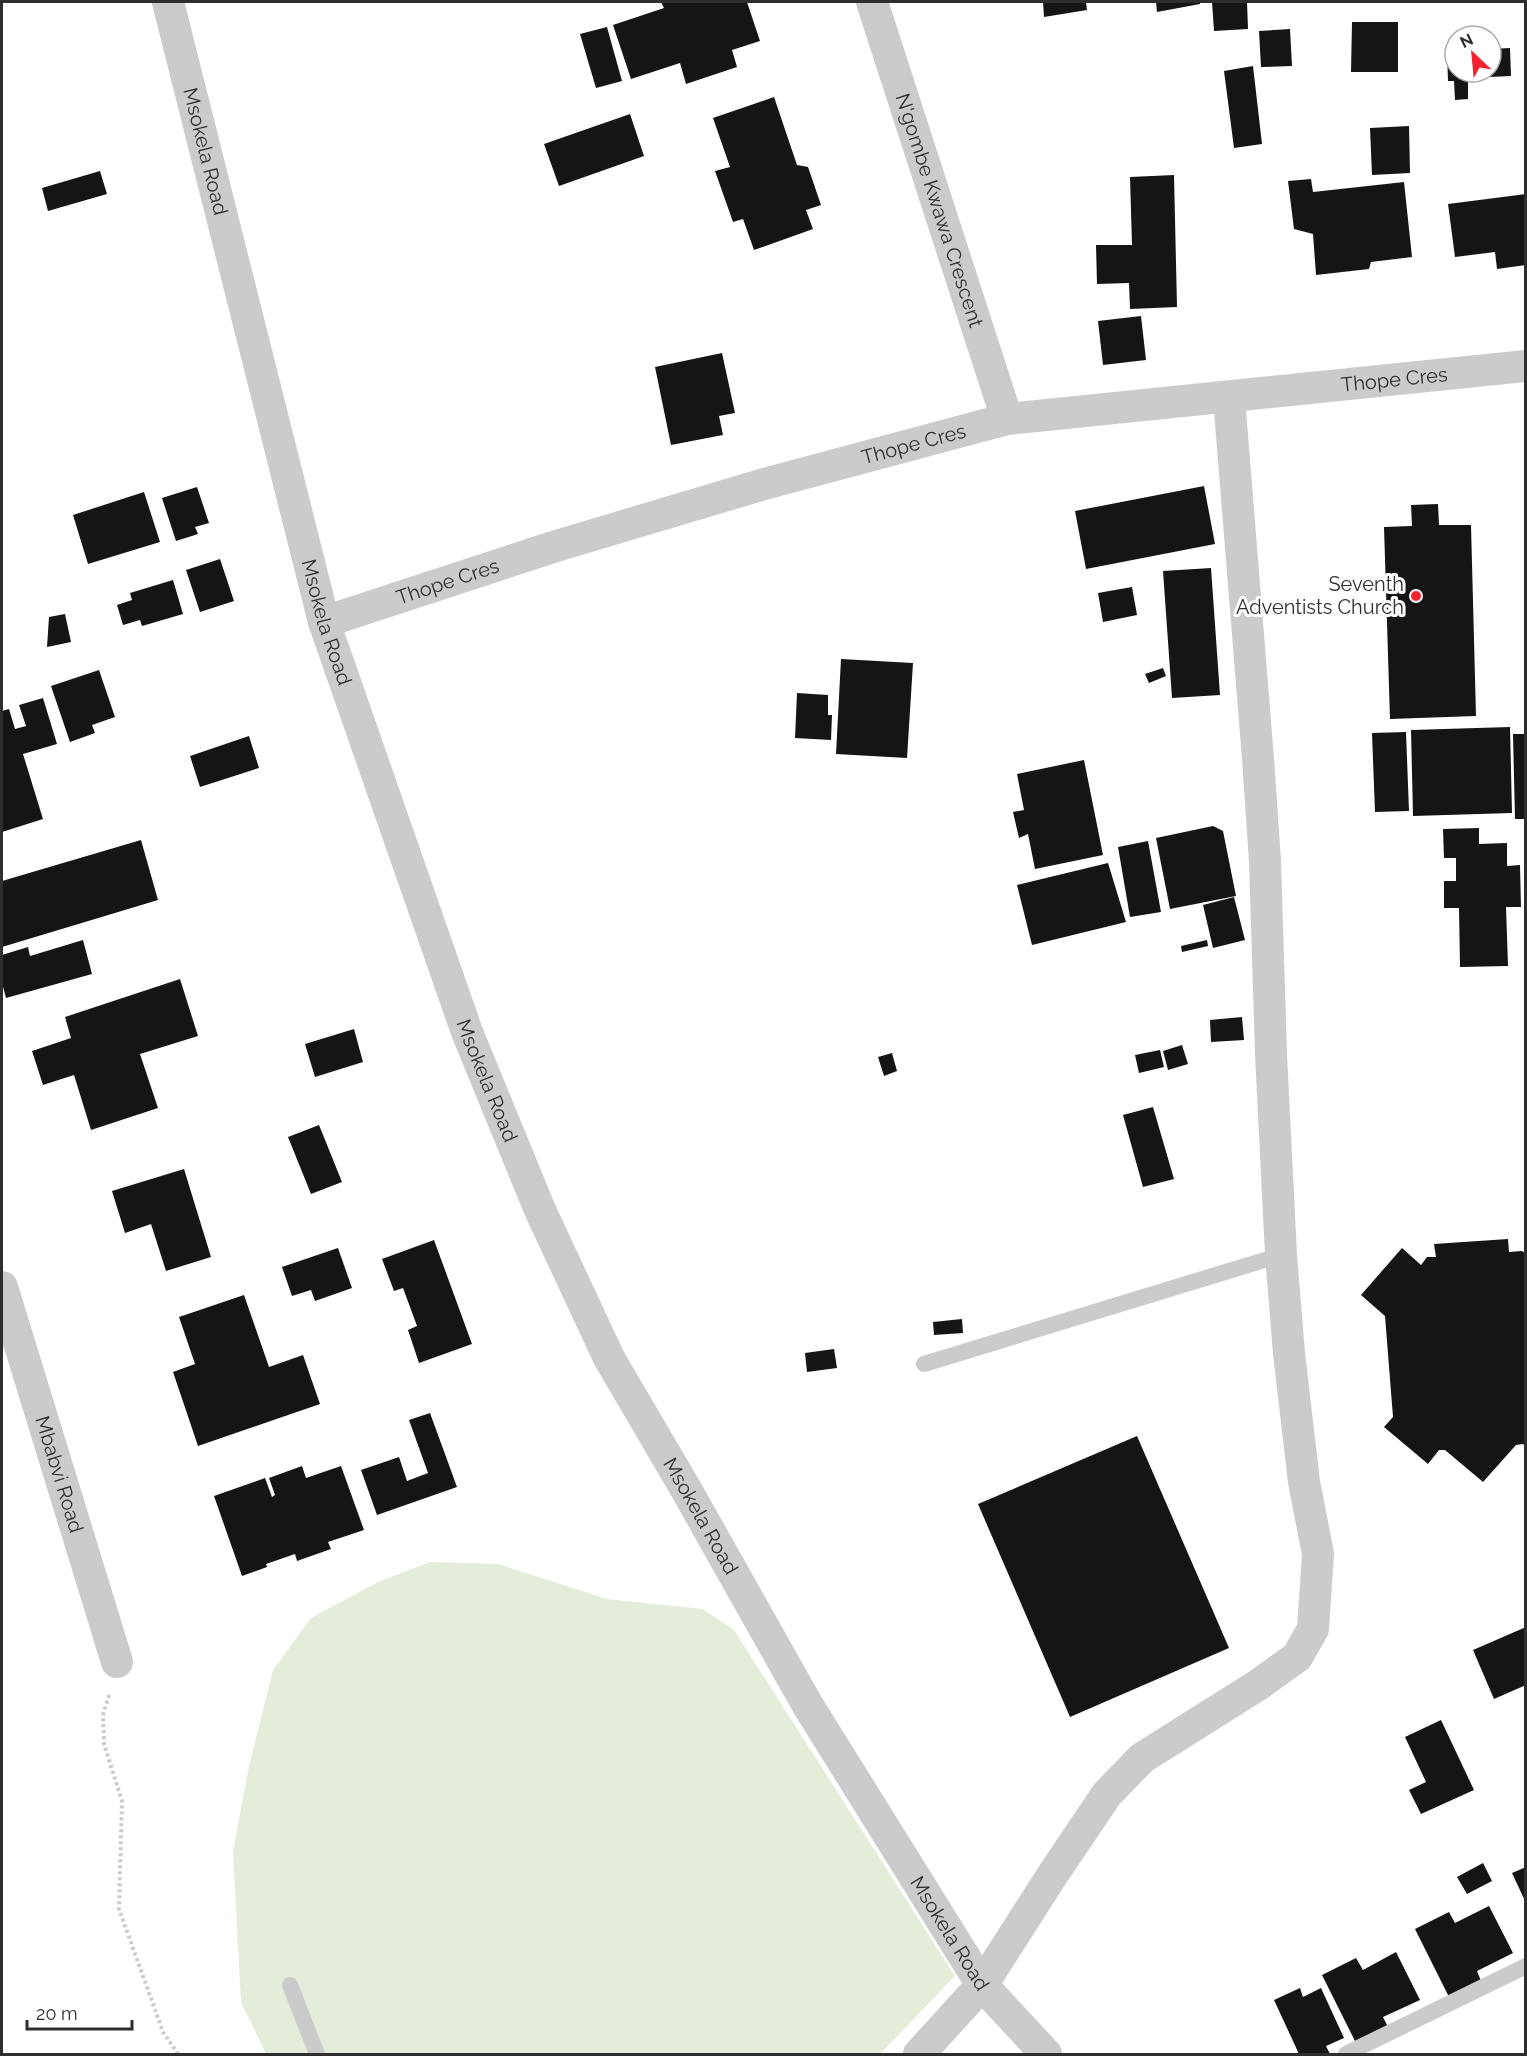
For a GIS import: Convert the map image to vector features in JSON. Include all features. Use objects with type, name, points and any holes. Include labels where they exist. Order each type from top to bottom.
[{"type":"street","name":"Msokela Road","points":[[168,2],[324,622],[467,1032],[540,1210],[609,1358],[807,1704],[982,1985],[1046,2055]]},
{"type":"street","name":"N'gombe Kwawa Crescent","points":[[872,2],[1006,419]]},
{"type":"street","name":"Thope Cres","points":[[324,622],[553,547],[709,501],[1006,419],[1526,366]]},
{"type":"street","points":[[919,2055],[982,1985],[1107,1794],[1142,1758],[1258,1685],[1297,1657],[1313,1629],[1318,1554],[1304,1482],[1289,1353],[1281,1255],[1262,815],[1229,398]]},
{"type":"street","name":"Mbabvi Road","points":[[2,1287],[117,1662]]},
{"type":"lane","points":[[924,1364],[1281,1255]]},
{"type":"lane","points":[[1346,2055],[1526,1966]]},
{"type":"lane","points":[[290,1985],[317,2055]]},
{"type":"path","points":[[117,1662],[103,1714],[104,1744],[122,1801],[118,1909],[163,2032],[178,2055]]},
{"type":"green space","points":[[430,1562],[498,1564],[607,1599],[703,1609],[734,1630],[955,1976],[880,2054],[266,2054],[241,2002],[233,1851],[249,1766],[273,1670],[311,1618],[378,1582]]},
{"type":"building","points":[[661,2],[747,2],[760,41],[732,50],[737,67],[686,84],[680,63],[631,79],[613,25],[664,8]]},
{"type":"building","points":[[1043,2],[1086,2],[1087,10],[1044,17]]},
{"type":"building","points":[[1156,2],[1200,2],[1200,4],[1157,12]]},
{"type":"building","points":[[1212,2],[1247,2],[1248,29],[1214,31]]},
{"type":"building","points":[[1352,22],[1398,22],[1398,72],[1351,72]]},
{"type":"building","points":[[607,27],[622,81],[596,88],[580,34]]},
{"type":"building","points":[[1290,29],[1292,66],[1261,67],[1259,31]]},
{"type":"building","points":[[1503,48],[1510,48],[1511,76],[1503,76]]},
{"type":"building","points":[[1253,66],[1262,144],[1234,148],[1224,71]]},
{"type":"building","points":[[1454,84],[1468,84],[1468,99],[1455,100]]},
{"type":"building","points":[[774,97],[797,165],[808,167],[821,205],[806,210],[813,229],[754,250],[743,219],[733,222],[715,171],[730,167],[713,118]]},
{"type":"building","points":[[630,114],[644,156],[559,186],[544,144]]},
{"type":"building","points":[[1409,126],[1410,173],[1372,175],[1370,128]]},
{"type":"building","points":[[100,171],[107,194],[48,211],[42,188]]},
{"type":"building","points":[[1174,175],[1177,307],[1130,309],[1129,283],[1097,284],[1096,245],[1132,245],[1130,177]]},
{"type":"building","points":[[1311,179],[1313,192],[1404,182],[1412,257],[1371,262],[1369,269],[1316,275],[1313,234],[1294,229],[1288,181]]},
{"type":"building","points":[[1526,194],[1526,265],[1497,269],[1495,252],[1455,257],[1448,204]]},
{"type":"building","points":[[1141,316],[1146,360],[1103,365],[1098,321]]},
{"type":"building","points":[[722,353],[735,413],[719,416],[723,435],[671,445],[655,367]]},
{"type":"building","points":[[1204,486],[1215,544],[1086,569],[1075,511]]},
{"type":"building","points":[[197,487],[209,523],[195,527],[198,534],[176,541],[162,498]]},
{"type":"building","points":[[144,492],[160,542],[88,564],[73,515]]},
{"type":"building","points":[[1438,504],[1439,525],[1471,525],[1476,716],[1390,719],[1384,527],[1412,526],[1411,505]]},
{"type":"building","points":[[220,559],[234,601],[200,612],[186,570]]},
{"type":"building","points":[[1211,568],[1220,695],[1172,698],[1163,571]]},
{"type":"building","points":[[173,580],[183,614],[142,626],[140,620],[123,625],[117,605],[132,600],[130,593]]},
{"type":"building","points":[[1132,587],[1137,615],[1103,622],[1098,593]]},
{"type":"building","points":[[65,614],[71,642],[47,647],[49,617]]},
{"type":"building","points":[[841,659],[913,663],[907,758],[836,754]]},
{"type":"building","points":[[1163,668],[1166,676],[1149,683],[1145,674]]},
{"type":"building","points":[[99,670],[115,717],[92,725],[95,733],[70,742],[51,686]]},
{"type":"building","points":[[797,693],[828,695],[828,715],[832,715],[831,740],[795,738]]},
{"type":"building","points":[[43,698],[57,744],[23,754],[43,819],[2,832],[2,711],[9,709],[15,729],[26,726],[19,705]]},
{"type":"building","points":[[1510,727],[1512,813],[1413,816],[1411,730]]},
{"type":"building","points":[[1406,732],[1409,811],[1375,812],[1372,733]]},
{"type":"building","points":[[1513,734],[1526,734],[1526,819],[1515,819]]},
{"type":"building","points":[[249,736],[259,768],[200,787],[190,756]]},
{"type":"building","points":[[1084,760],[1103,855],[1035,869],[1028,834],[1019,838],[1013,812],[1024,810],[1017,774]]},
{"type":"building","points":[[1213,826],[1223,831],[1236,896],[1170,909],[1156,838]]},
{"type":"building","points":[[1479,828],[1479,844],[1507,843],[1507,866],[1520,865],[1521,907],[1506,907],[1508,966],[1460,967],[1459,908],[1444,908],[1444,881],[1456,881],[1456,858],[1444,858],[1443,829]]},
{"type":"building","points":[[141,840],[158,900],[2,947],[2,881]]},
{"type":"building","points":[[1148,841],[1161,912],[1130,917],[1118,847]]},
{"type":"building","points":[[1108,863],[1126,922],[1032,945],[1017,885]]},
{"type":"building","points":[[1234,897],[1245,940],[1213,948],[1203,905]]},
{"type":"building","points":[[83,940],[92,974],[6,998],[2,983],[2,955],[28,947],[30,956]]},
{"type":"building","points":[[1207,940],[1208,946],[1182,952],[1181,946]]},
{"type":"building","points":[[180,979],[198,1036],[140,1054],[158,1108],[91,1130],[74,1075],[43,1085],[32,1051],[71,1038],[65,1017]]},
{"type":"building","points":[[1242,1017],[1244,1040],[1211,1042],[1210,1020]]},
{"type":"building","points":[[354,1029],[363,1062],[315,1077],[305,1044]]},
{"type":"building","points":[[1182,1045],[1188,1064],[1168,1070],[1163,1051]]},
{"type":"building","points":[[1160,1050],[1164,1067],[1139,1073],[1135,1055]]},
{"type":"building","points":[[892,1053],[897,1071],[884,1076],[878,1057]]},
{"type":"building","points":[[1153,1107],[1174,1179],[1143,1187],[1123,1115]]},
{"type":"building","points":[[319,1125],[342,1182],[311,1194],[288,1137]]},
{"type":"building","points":[[184,1169],[211,1257],[166,1271],[151,1224],[125,1233],[112,1191]]},
{"type":"building","points":[[1508,1239],[1509,1252],[1522,1251],[1526,1254],[1526,1446],[1516,1445],[1483,1482],[1445,1450],[1439,1450],[1428,1464],[1384,1427],[1393,1417],[1385,1316],[1361,1295],[1402,1248],[1421,1265],[1427,1257],[1436,1257],[1434,1244]]},
{"type":"building","points":[[434,1240],[472,1344],[419,1363],[408,1330],[417,1326],[403,1288],[394,1291],[382,1259]]},
{"type":"building","points":[[338,1248],[352,1288],[315,1301],[311,1290],[292,1296],[282,1267]]},
{"type":"building","points":[[244,1295],[269,1367],[303,1355],[320,1404],[198,1446],[173,1372],[195,1364],[179,1317]]},
{"type":"building","points":[[962,1319],[963,1333],[934,1335],[933,1322]]},
{"type":"building","points":[[834,1349],[837,1368],[807,1372],[805,1353]]},
{"type":"building","points":[[430,1413],[457,1487],[377,1515],[361,1470],[399,1457],[407,1481],[428,1473],[409,1420]]},
{"type":"building","points":[[1137,1436],[1229,1648],[1070,1717],[978,1504]]},
{"type":"building","points":[[302,1466],[306,1478],[341,1466],[364,1530],[328,1542],[331,1549],[297,1561],[295,1554],[266,1564],[267,1567],[242,1576],[214,1496],[265,1478],[272,1497],[275,1495],[269,1478]]},
{"type":"building","points":[[1526,1627],[1526,1685],[1494,1699],[1473,1650]]},
{"type":"building","points":[[1441,1720],[1474,1790],[1421,1814],[1409,1790],[1426,1782],[1405,1737]]},
{"type":"building","points":[[1483,1863],[1492,1881],[1467,1894],[1457,1877]]},
{"type":"building","points":[[1526,1867],[1526,1903],[1512,1873]]},
{"type":"building","points":[[1489,1906],[1513,1953],[1477,1971],[1481,1981],[1449,1997],[1415,1929],[1449,1912],[1455,1923]]},
{"type":"building","points":[[1396,1952],[1420,2000],[1383,2017],[1388,2027],[1356,2043],[1322,1975],[1356,1958],[1363,1970]]},
{"type":"building","points":[[1300,1988],[1303,1997],[1321,1988],[1344,2038],[1326,2046],[1330,2054],[1299,2054],[1274,2000]]},
{"type":"place","name":"Seventh Adventists Church","points":[[1416,596]]}]
